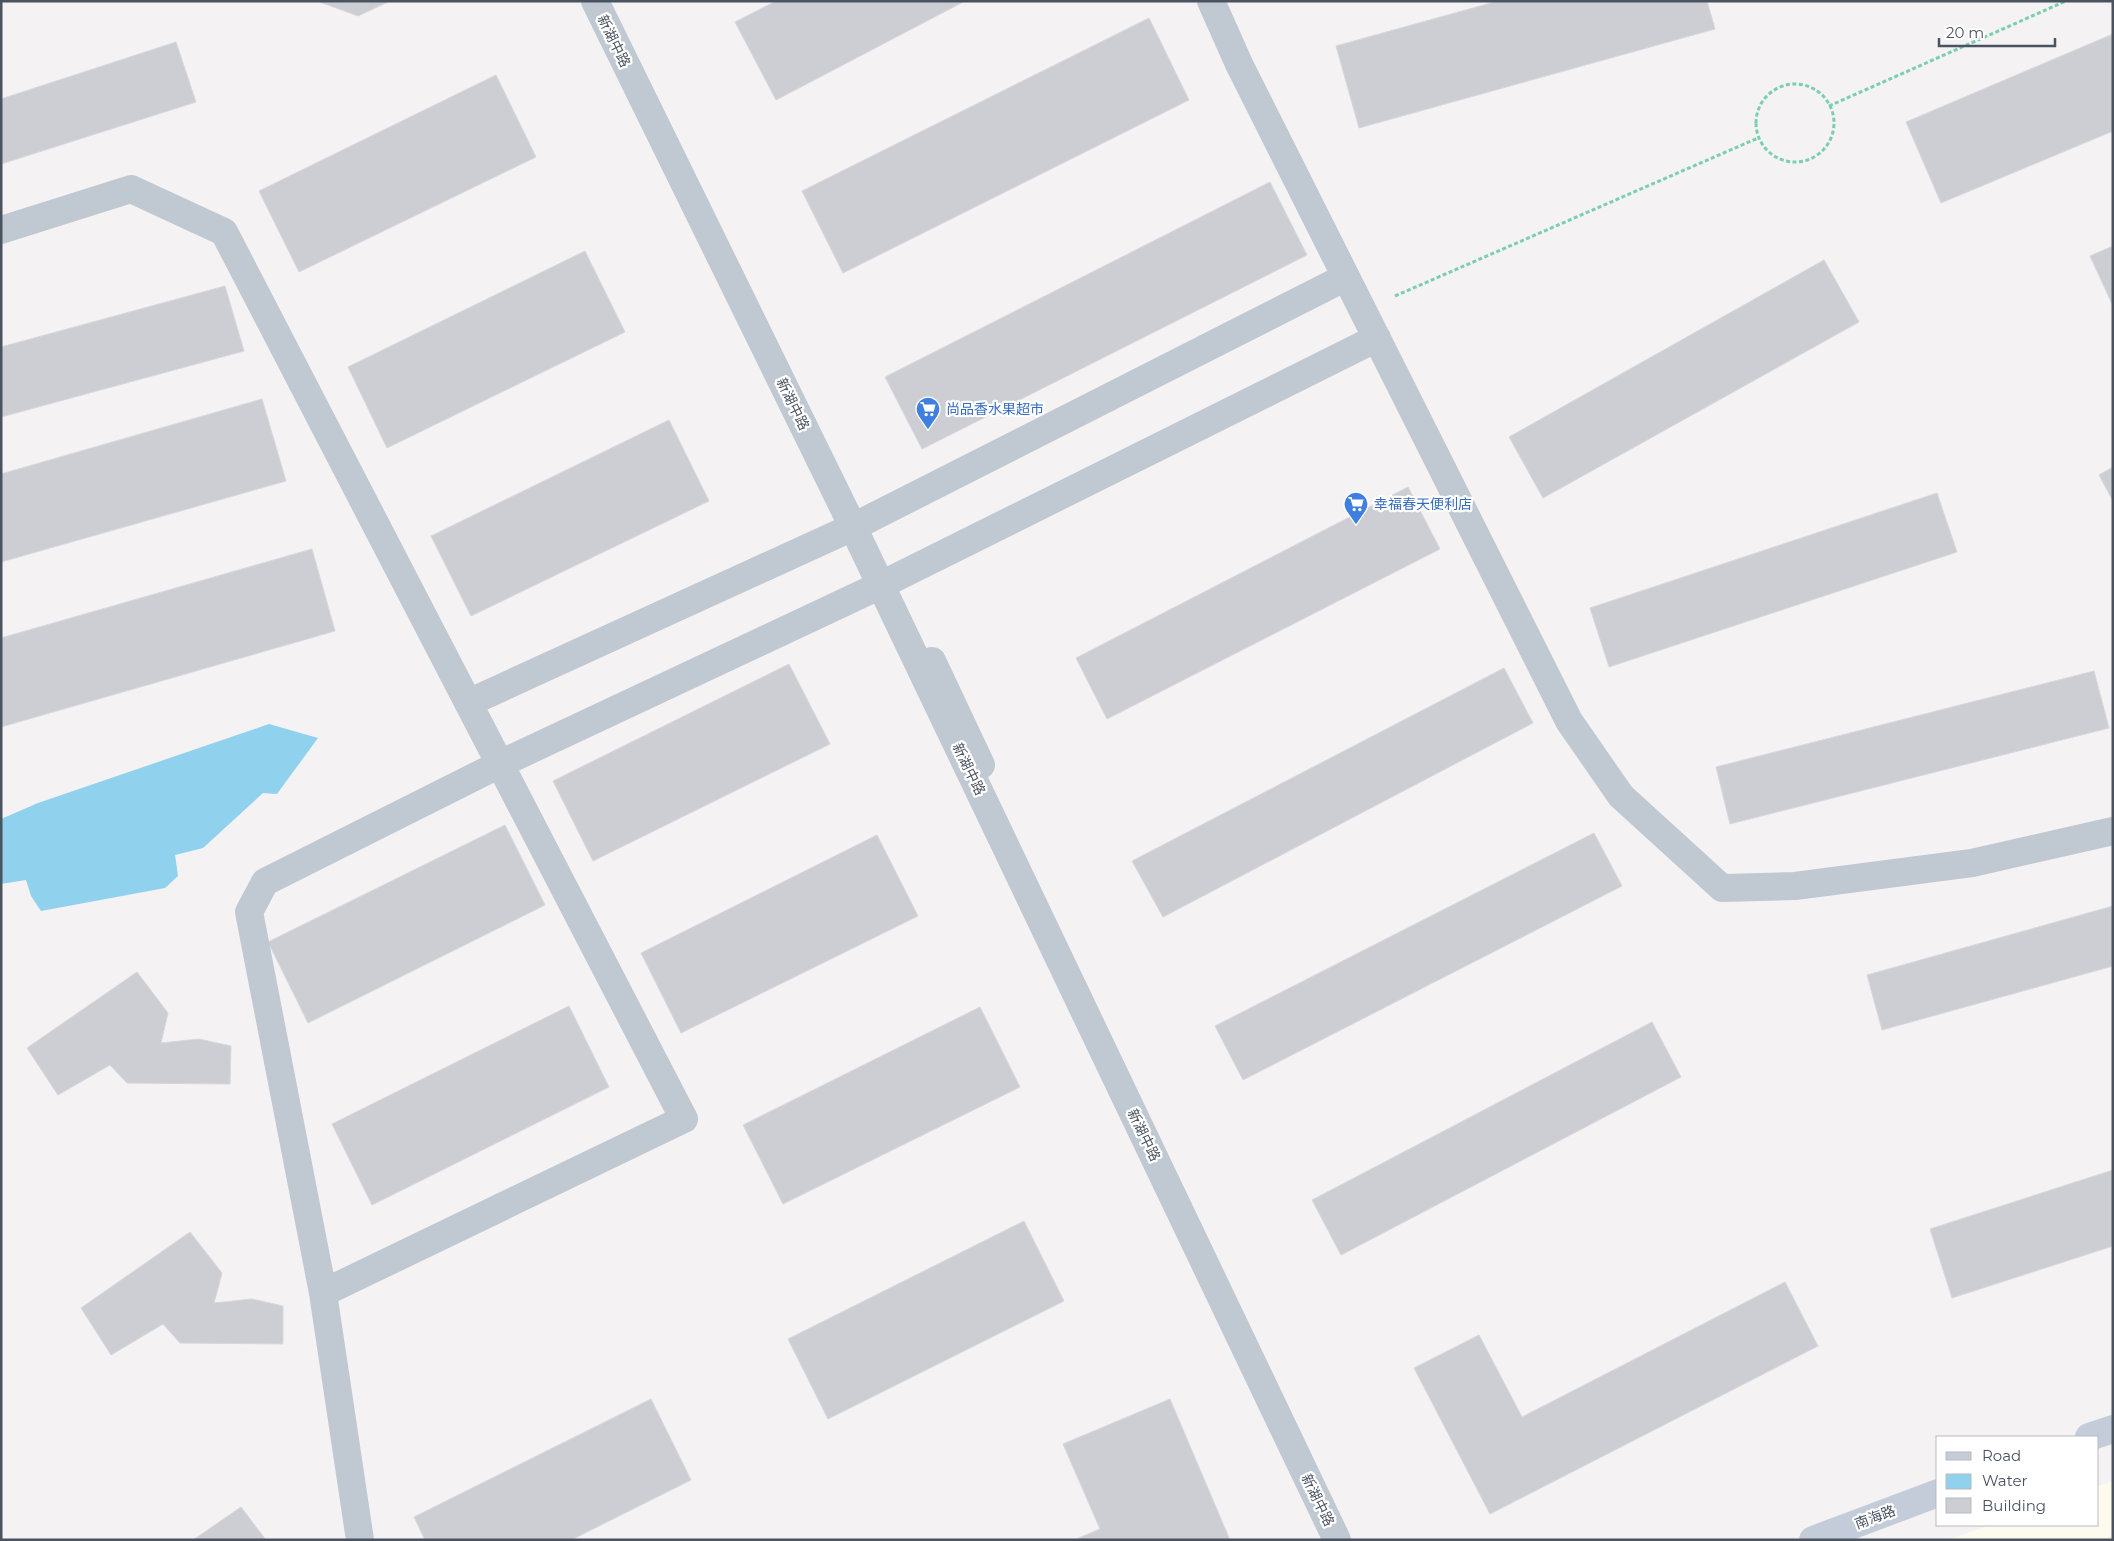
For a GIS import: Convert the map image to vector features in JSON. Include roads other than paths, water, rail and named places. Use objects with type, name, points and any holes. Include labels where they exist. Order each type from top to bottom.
[{"type":"main road","points":[[2092,1436],[2113,1428]]},
{"type":"main road","name":"南海路","points":[[1813,1540],[1856,1532],[1936,1495]]},
{"type":"street","name":"新湖中路","points":[[595,1],[858,524],[1338,1540]]},
{"type":"street","points":[[601,1],[858,524]]},
{"type":"street","points":[[1211,1],[1239,64],[1569,721],[1621,796],[1722,888],[1795,886],[1972,864],[2113,832]]},
{"type":"street","points":[[1,230],[131,189],[224,232],[684,1119],[323,1293]]},
{"type":"street","points":[[468,703],[858,524],[1346,277]]},
{"type":"street","points":[[360,1540],[323,1293],[249,912],[265,882],[500,764],[886,583],[1377,338]]},
{"type":"water","points":[[269,724],[318,738],[277,794],[263,793],[203,848],[175,855],[178,876],[165,888],[41,911],[31,896],[26,880],[1,884],[1,819],[38,803]]},
{"type":"place","name":"尚品香水果超市","points":[[928,430]]},
{"type":"place","name":"幸福春天便利店","points":[[1356,525]]}]
